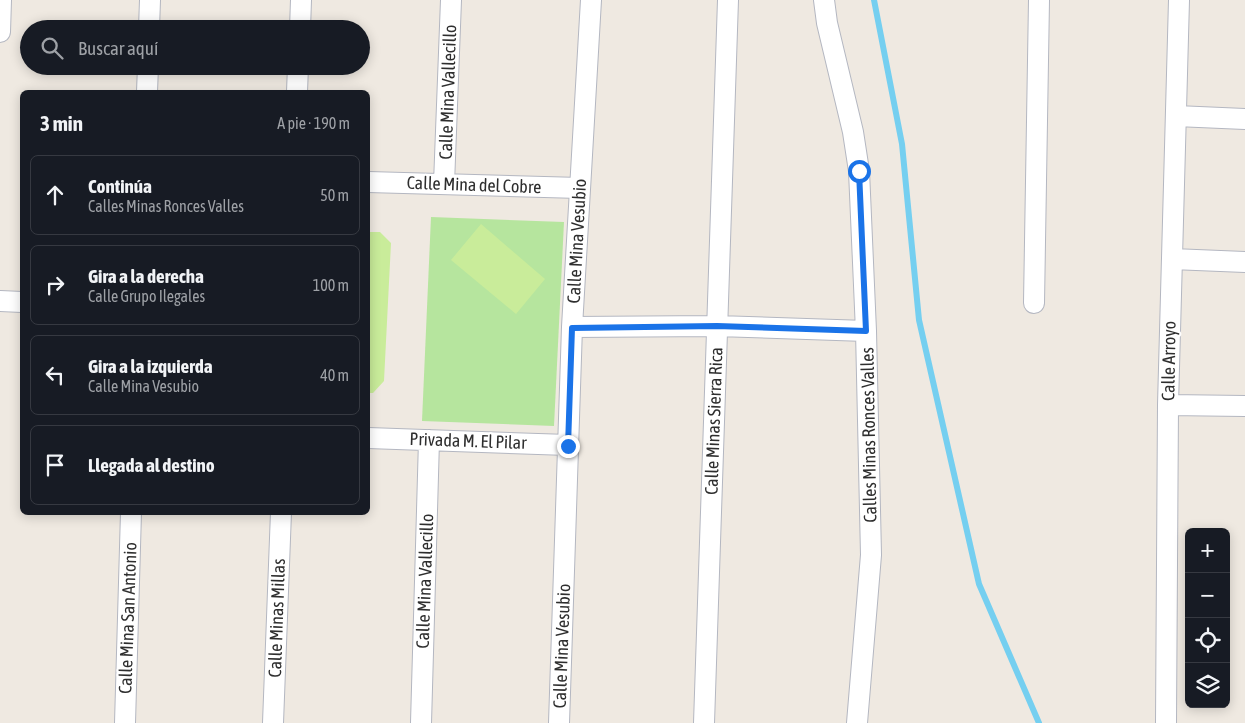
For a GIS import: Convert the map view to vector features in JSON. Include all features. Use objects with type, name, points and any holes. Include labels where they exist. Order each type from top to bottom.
[{"type":"street","points":[[0,32],[1,0]]},
{"type":"street","points":[[149,20],[150,0]]},
{"type":"street","points":[[300,20],[301,0]]},
{"type":"street","name":"Calle Mina Vallecillo","points":[[444,184],[451,0]]},
{"type":"street","name":"Calle Mina Vesubio","points":[[559,723],[572,328],[591,0]]},
{"type":"street","name":"Calle Minas Sierra Rica","points":[[704,723],[728,0]]},
{"type":"street","name":"Calles Minas Ronces Valles","points":[[824,0],[827,24],[853,132],[859,171],[866,331],[871,555],[857,723]]},
{"type":"street","points":[[1034,303],[1039,0]]},
{"type":"street","name":"Calle Arroyo","points":[[1166,723],[1168,405],[1178,0]]},
{"type":"street","points":[[147,90],[148,75]]},
{"type":"street","points":[[297,90],[298,75]]},
{"type":"street","points":[[1176,116],[1245,118]]},
{"type":"street","name":"Calle Mina del Cobre","points":[[370,182],[580,188]]},
{"type":"street","points":[[1172,260],[1245,262]]},
{"type":"street","points":[[0,301],[20,302]]},
{"type":"street","points":[[572,328],[717,326],[866,331]]},
{"type":"street","points":[[1168,405],[1245,406]]},
{"type":"street","name":"Privada M. El Pilar","points":[[370,438],[568,446]]},
{"type":"street","name":"Calle Mina Vallecillo","points":[[421,723],[429,440]]},
{"type":"street","name":"Calle Mina San Antonio","points":[[125,723],[131,515]]},
{"type":"street","name":"Calle Minas Millas","points":[[273,723],[281,515]]},
{"type":"green space","points":[[431,217],[564,222],[554,426],[422,421]]},
{"type":"green space","points":[[481,224],[545,279],[516,314],[451,260]]},
{"type":"green space","points":[[370,232],[380,232],[391,243],[384,381],[373,393],[370,393]]},
{"type":"waterway","points":[[874,0],[902,144],[919,320],[979,584],[1039,723]]},
{"type":"route","points":[[568,446],[572,328],[717,326],[866,331],[859,171]]}]
